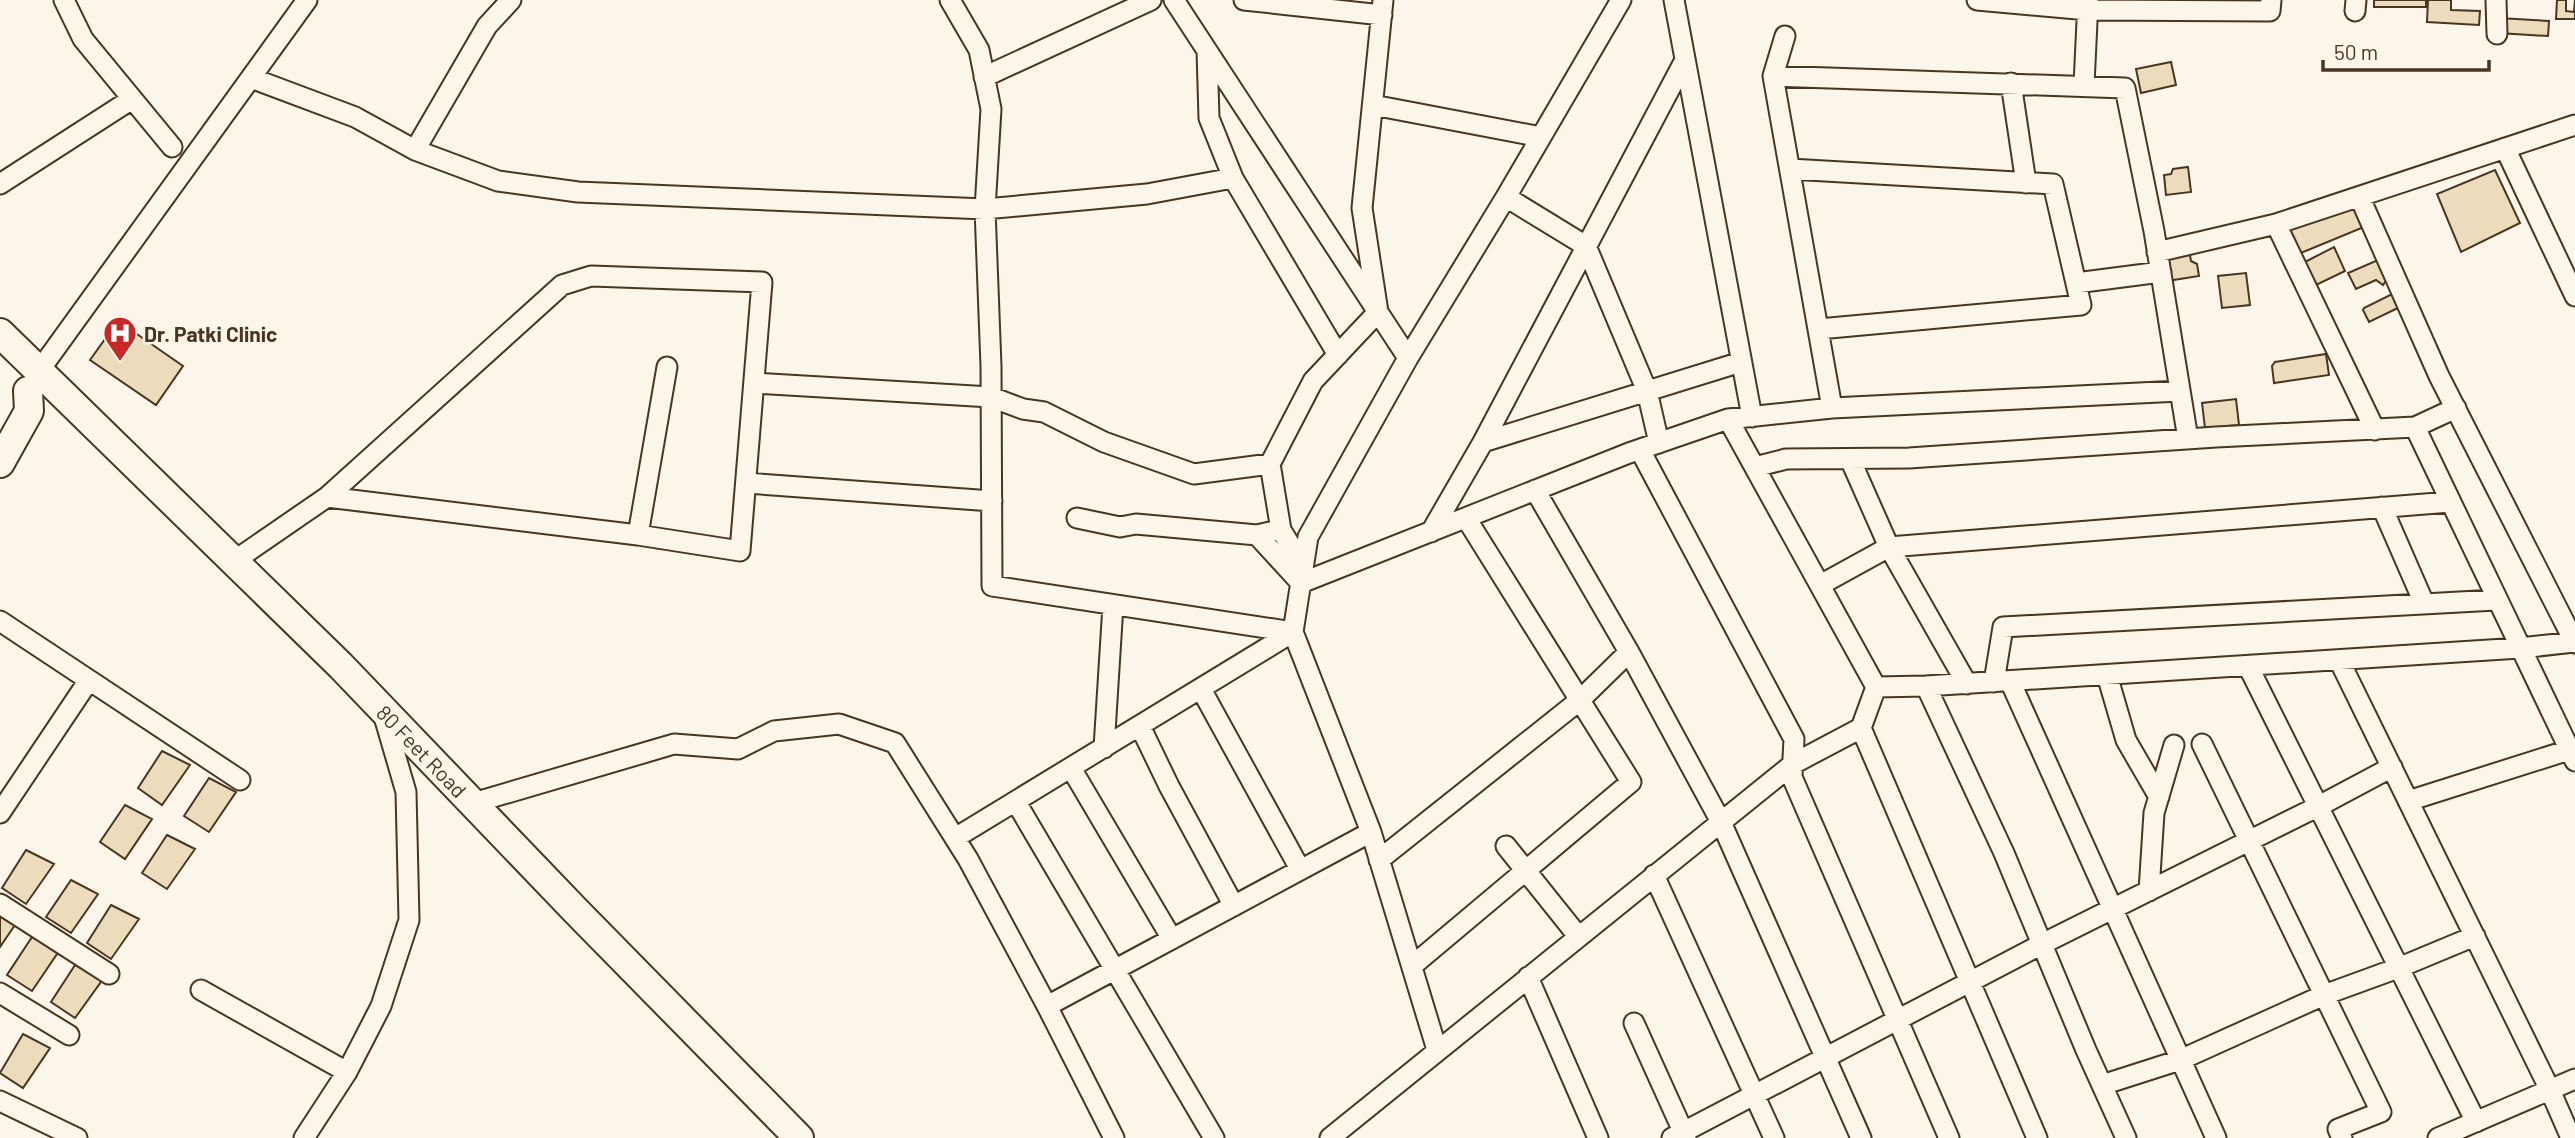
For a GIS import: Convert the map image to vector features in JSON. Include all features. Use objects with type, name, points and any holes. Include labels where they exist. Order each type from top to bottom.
[{"type":"main road","name":"80 Feet Road","points":[[0,333],[34,381],[234,561],[382,709],[799,1138]]},
{"type":"main road","points":[[0,426],[34,381]]},
{"type":"main road","points":[[0,463],[29,411],[34,381]]},
{"type":"street","points":[[64,0],[83,39],[172,147]]},
{"type":"street","points":[[34,381],[307,0]]},
{"type":"street","points":[[415,150],[487,26],[511,0]]},
{"type":"street","points":[[950,0],[979,50],[990,109],[985,209],[991,397],[992,586],[1293,632]]},
{"type":"street","points":[[984,77],[1151,0]]},
{"type":"street","points":[[1174,0],[1408,358]]},
{"type":"street","points":[[1244,0],[1383,8],[1362,208],[1378,312]]},
{"type":"street","points":[[1437,1050],[1371,832],[1293,632],[1308,537],[1408,358],[1621,0]]},
{"type":"street","points":[[1674,0],[1752,417]]},
{"type":"street","points":[[1977,0],[2088,5],[2169,5],[2270,11],[2271,0]]},
{"type":"street","points":[[2496,0],[2497,34]]},
{"type":"street","points":[[2084,85],[2088,5]]},
{"type":"street","points":[[1784,36],[1773,76],[1832,408]]},
{"type":"street","points":[[1207,50],[1209,118],[1233,178],[1338,355]]},
{"type":"street","points":[[1431,533],[1483,442],[1685,60]]},
{"type":"street","points":[[1773,76],[2125,88],[2161,272],[2188,439]]},
{"type":"street","points":[[251,78],[355,117],[415,150],[498,181],[578,192],[985,209],[1147,194],[1233,178]]},
{"type":"street","points":[[2011,83],[2026,183]]},
{"type":"street","points":[[1,181],[131,99]]},
{"type":"street","points":[[1373,105],[1541,137]]},
{"type":"street","points":[[2157,252],[2276,224],[2575,125]]},
{"type":"street","points":[[2505,148],[2575,296]]},
{"type":"street","points":[[1790,169],[2053,184],[2081,305],[1819,329]]},
{"type":"street","points":[[1506,197],[1586,246],[1647,391],[1649,447],[1794,739],[1792,776],[1949,1138]]},
{"type":"street","points":[[1876,687],[1967,684],[2248,666],[2575,642],[2456,408],[2360,198]]},
{"type":"street","points":[[2276,224],[2375,430]]},
{"type":"street","points":[[2076,283],[2161,272]]},
{"type":"street","points":[[234,561],[327,497],[562,285],[591,276],[762,282],[740,551],[327,497]]},
{"type":"street","points":[[1302,575],[1281,530],[1270,464],[1313,381],[1378,312]]},
{"type":"street","points":[[1483,442],[1741,362]]},
{"type":"street","points":[[638,536],[667,367]]},
{"type":"street","points":[[754,383],[991,397],[1023,410],[1044,412],[1104,442],[1194,474],[1270,464]]},
{"type":"street","points":[[1302,575],[1431,533],[1535,490],[1728,419],[1832,408],[2180,391]]},
{"type":"street","points":[[1755,467],[1786,459],[2013,452],[2188,439],[2415,427],[2456,408]]},
{"type":"street","points":[[1728,419],[1876,687],[1861,729],[2037,1138]]},
{"type":"street","points":[[2408,801],[2572,755],[2415,427]]},
{"type":"street","points":[[1850,459],[1889,547],[1967,684]]},
{"type":"street","points":[[746,483],[992,501]]},
{"type":"street","points":[[1535,490],[1629,652],[1721,822],[1861,1138]]},
{"type":"street","points":[[1820,585],[1889,547],[2450,502]]},
{"type":"street","points":[[2382,507],[2424,603]]},
{"type":"street","points":[[1077,518],[1120,527],[1136,524],[1257,535],[1281,530]]},
{"type":"street","points":[[1412,965],[1631,782],[1466,518]]},
{"type":"street","points":[[1257,535],[1302,575]]},
{"type":"street","points":[[2216,1138],[2002,681],[2003,627],[2497,600]]},
{"type":"street","points":[[1104,748],[1113,605]]},
{"type":"street","points":[[0,621],[240,780]]},
{"type":"street","points":[[955,838],[1293,632]]},
{"type":"street","points":[[1379,860],[1580,700],[1629,652]]},
{"type":"street","points":[[2339,660],[2571,1138]]},
{"type":"street","points":[[2248,666],[2476,1122]]},
{"type":"street","points":[[2107,674],[2126,740],[2159,797]]},
{"type":"street","points":[[0,813],[89,680]]},
{"type":"street","points":[[1926,686],[2004,853],[2126,1138]]},
{"type":"street","points":[[1201,689],[1300,869]]},
{"type":"street","points":[[304,1138],[347,1072],[381,1006],[409,920],[406,792],[382,709]]},
{"type":"street","points":[[473,803],[674,744],[738,749],[774,731],[839,724],[895,743],[955,838],[1047,1006],[1114,1138]]},
{"type":"street","points":[[1140,726],[1234,906]]},
{"type":"street","points":[[1330,1138],[1793,764],[1861,729]]},
{"type":"street","points":[[2202,744],[2381,1112],[2338,1129],[2342,1138]]},
{"type":"street","points":[[2149,891],[2154,813],[2174,745]]},
{"type":"street","points":[[1634,1023],[1680,1136],[2042,944],[2318,807],[2392,767]]},
{"type":"street","points":[[1071,768],[1172,939]]},
{"type":"street","points":[[1016,802],[1214,1138]]},
{"type":"street","points":[[1047,1006],[1371,832]]},
{"type":"street","points":[[1507,846],[1578,936]]},
{"type":"street","points":[[1654,875],[1774,1138]]},
{"type":"street","points":[[0,904],[109,974]]},
{"type":"street","points":[[2102,1085],[2179,1060],[2324,995],[2475,936]]},
{"type":"street","points":[[1528,977],[1598,1138]]},
{"type":"street","points":[[201,990],[347,1072]]},
{"type":"street","points":[[0,993],[69,1035]]},
{"type":"street","points":[[2438,1138],[2575,1079]]},
{"type":"street","points":[[0,1101],[77,1138]]},
{"type":"building","points":[[2374,0],[2426,0],[2426,7],[2374,7]]},
{"type":"building","points":[[2428,0],[2451,0],[2451,10],[2480,11],[2479,25],[2427,22]]},
{"type":"building","points":[[2557,0],[2566,0],[2566,11],[2574,12],[2575,0],[2575,19],[2556,19]]},
{"type":"building","points":[[2499,18],[2549,21],[2548,36],[2498,33]]},
{"type":"building","points":[[2171,62],[2176,85],[2141,93],[2136,69]]},
{"type":"building","points":[[2188,167],[2191,192],[2166,195],[2164,175],[2171,174],[2173,169]]},
{"type":"building","points":[[2495,170],[2520,223],[2461,252],[2437,194]]},
{"type":"building","points":[[2355,205],[2364,227],[2296,255],[2286,230]]},
{"type":"building","points":[[2334,247],[2345,271],[2314,286],[2303,263]]},
{"type":"building","points":[[2189,250],[2191,261],[2197,264],[2199,276],[2167,281],[2163,254]]},
{"type":"building","points":[[2378,260],[2388,278],[2383,285],[2376,280],[2356,289],[2348,273]]},
{"type":"building","points":[[2246,273],[2250,305],[2222,308],[2218,276]]},
{"type":"building","points":[[2394,293],[2400,307],[2369,322],[2364,308]]},
{"type":"building","points":[[118,321],[183,366],[156,405],[90,360]]},
{"type":"building","points":[[2326,354],[2329,375],[2274,383],[2272,366],[2275,362]]},
{"type":"building","points":[[2236,399],[2239,425],[2205,428],[2202,403]]},
{"type":"building","points":[[162,751],[190,765],[162,805],[138,788]]},
{"type":"building","points":[[209,778],[236,792],[209,832],[184,816]]},
{"type":"building","points":[[125,805],[152,819],[125,859],[100,842]]},
{"type":"building","points":[[167,835],[195,849],[167,889],[142,873]]},
{"type":"building","points":[[26,850],[54,864],[26,904],[2,888]]},
{"type":"building","points":[[71,880],[98,894],[71,933],[46,917]]},
{"type":"building","points":[[111,905],[139,919],[111,959],[87,943]]},
{"type":"building","points":[[0,914],[17,922],[0,947]]},
{"type":"building","points":[[32,937],[59,951],[32,991],[7,975]]},
{"type":"building","points":[[75,965],[103,979],[75,1018],[51,1002]]},
{"type":"building","points":[[23,1034],[50,1048],[23,1088],[0,1073]]},
{"type":"place","name":"Dr. Patki Clinic","points":[[120,363]]}]
